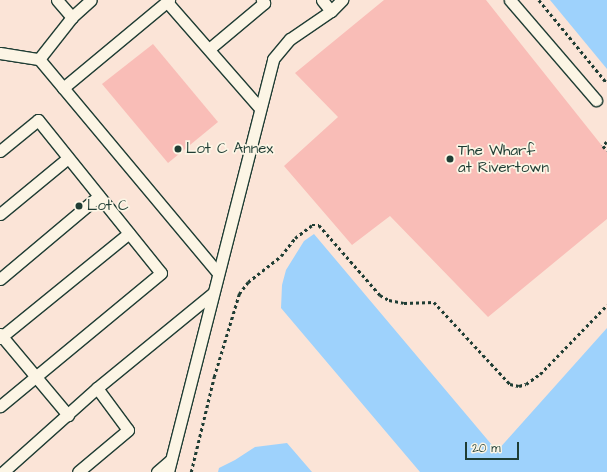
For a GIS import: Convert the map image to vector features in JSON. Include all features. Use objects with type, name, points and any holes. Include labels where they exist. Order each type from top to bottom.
[{"type":"lane","points":[[57,0],[72,17]]},
{"type":"lane","points":[[39,59],[72,17],[92,0]]},
{"type":"lane","points":[[208,49],[264,3],[262,0]]},
{"type":"lane","points":[[322,0],[331,10]]},
{"type":"lane","points":[[168,472],[259,107],[273,59],[290,40],[331,10],[342,0]]},
{"type":"lane","points":[[510,0],[596,100]]},
{"type":"lane","points":[[64,88],[168,1],[259,107]]},
{"type":"lane","points":[[0,53],[39,59],[218,273]]},
{"type":"lane","points":[[0,151],[38,120],[161,273],[0,406]]},
{"type":"lane","points":[[0,214],[68,158]]},
{"type":"lane","points":[[0,279],[99,196]]},
{"type":"lane","points":[[68,415],[1,336],[129,233]]},
{"type":"lane","points":[[3,472],[97,388],[213,293]]},
{"type":"lane","points":[[78,472],[128,430],[97,388]]},
{"type":"lane","points":[[157,472],[171,460]]},
{"type":"path","points":[[539,0],[607,83]]},
{"type":"path","points":[[607,142],[603,146],[607,150]]},
{"type":"path","points":[[191,472],[214,377],[239,294],[248,282],[281,256],[295,238],[312,225],[319,225],[380,295],[389,300],[404,303],[434,302],[510,384],[519,386],[526,384],[540,374],[607,306]]},
{"type":"water","points":[[550,0],[607,0],[607,69]]},
{"type":"water","points":[[314,234],[497,451],[607,328],[607,472],[420,472],[281,308],[282,285],[286,270],[304,241]]},
{"type":"water","points":[[287,443],[312,472],[218,472],[219,468],[255,447]]},
{"type":"building","name":"The Wharf at Rivertown","points":[[384,0],[486,0],[607,152],[607,219],[488,317],[390,216],[352,245],[284,166],[338,117],[295,73]]},
{"type":"building","points":[[153,44],[218,122],[168,163],[102,84]]},
{"type":"place","name":"Lot C Annex","points":[[178,149]]},
{"type":"place","name":"The Wharf at Rivertown","points":[[450,159]]},
{"type":"place","name":"Lot C","points":[[79,206]]}]
